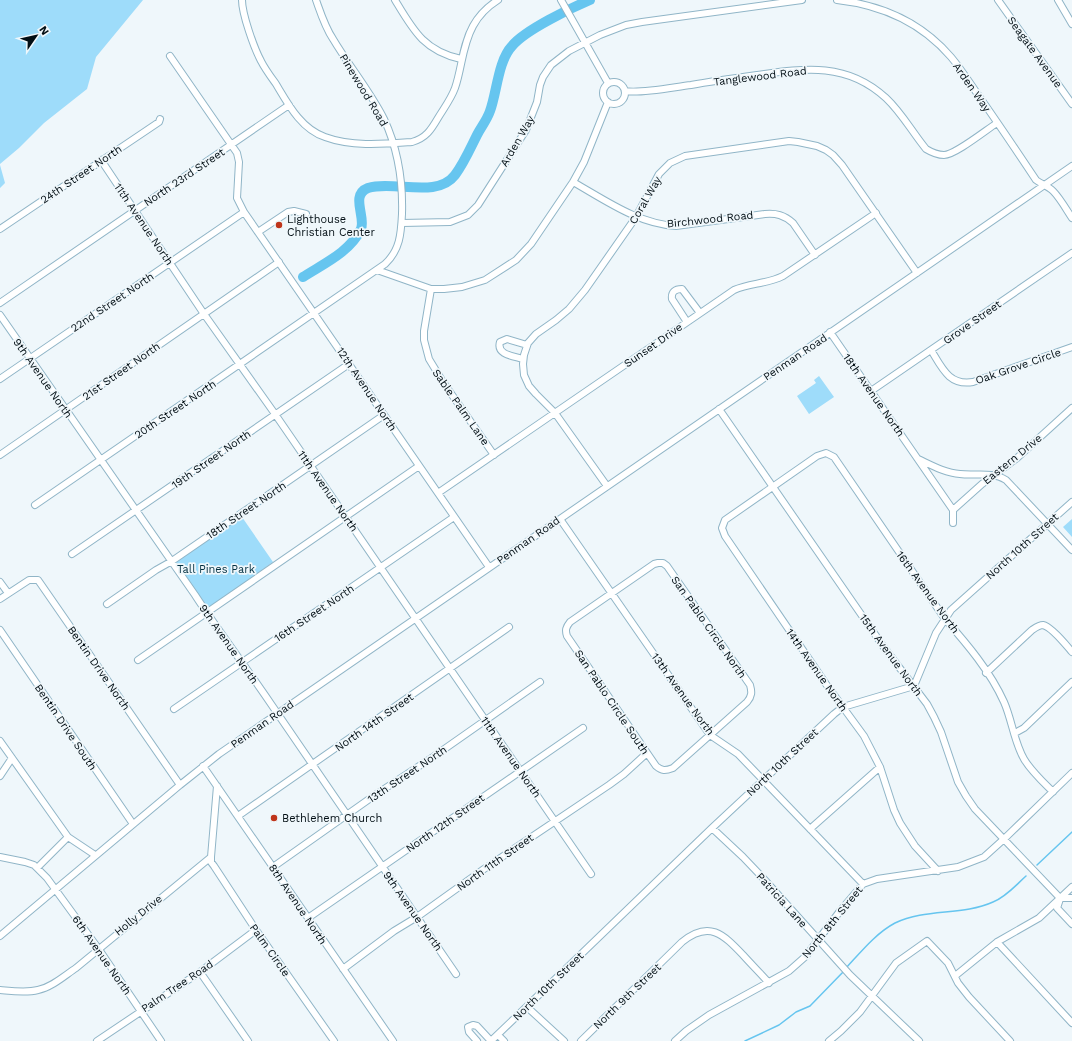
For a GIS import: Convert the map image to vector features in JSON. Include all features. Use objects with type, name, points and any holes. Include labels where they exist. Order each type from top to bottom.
[{"type":"street","points":[[242,0],[246,20],[260,61],[299,119],[310,129],[323,137],[348,144],[412,142],[420,140],[426,136],[446,106],[455,88],[461,59],[473,26],[478,17],[488,6],[498,0]]},
{"type":"street","name":"Pinewood Road","points":[[314,313],[377,270],[391,258],[397,250],[402,223],[403,186],[398,160],[384,119],[332,38],[323,21],[316,0]]},
{"type":"street","points":[[394,0],[424,42],[438,52],[461,59]]},
{"type":"street","points":[[484,0],[488,6]]},
{"type":"street","points":[[561,0],[608,84]]},
{"type":"street","name":"Arden Way","points":[[402,223],[450,222],[468,215],[478,205],[526,130],[537,102],[540,85],[547,72],[560,58],[585,42],[614,30],[642,22],[802,0]]},
{"type":"street","name":"Arden Way","points":[[837,0],[864,4],[878,8],[908,21],[939,45],[958,66],[1036,180],[1051,189],[1056,194],[1072,218]]},
{"type":"street","name":"Seagate Avenue","points":[[998,0],[1072,104]]},
{"type":"street","points":[[1058,0],[1072,24]]},
{"type":"street","name":"12th Avenue North","points":[[170,56],[237,154],[239,162],[237,198],[244,212],[489,567]]},
{"type":"street","name":"Tanglewood Road","points":[[625,91],[676,87],[787,71],[816,69],[843,74],[869,85],[893,105],[926,149],[933,152],[944,155],[953,152],[997,123]]},
{"type":"street","points":[[615,82],[624,88],[625,91],[625,94],[621,100],[615,103],[608,102],[606,100],[603,89],[608,84],[615,82]]},
{"type":"street","points":[[377,270],[431,289],[462,287],[485,280],[516,260],[531,244],[573,182],[592,143],[608,102]]},
{"type":"street","name":"North 23rd Street","points":[[0,303],[289,105]]},
{"type":"street","name":"24th Street North","points":[[0,229],[159,122],[160,119]]},
{"type":"street","name":"Coral Way","points":[[606,486],[555,413],[529,386],[524,375],[523,359],[528,345],[536,334],[569,309],[585,290],[636,217],[659,174],[670,163],[685,156],[789,141],[808,143],[817,146],[833,155],[851,176],[917,273]]},
{"type":"street","name":"11th Avenue North","points":[[101,160],[204,314],[275,414],[591,874]]},
{"type":"street","name":"Penman Road","points":[[0,936],[203,766],[277,713],[1072,166]]},
{"type":"street","name":"Birchwood Road","points":[[573,182],[636,217],[654,223],[676,226],[765,214],[779,214],[789,219],[798,228],[815,255]]},
{"type":"street","points":[[258,232],[288,212],[294,211],[306,214]]},
{"type":"street","name":"22nd Street North","points":[[0,379],[244,212]]},
{"type":"street","name":"Sunset Drive","points":[[438,493],[734,290],[743,286],[776,280],[876,213]]},
{"type":"street","name":"Grove Street","points":[[871,391],[1072,253]]},
{"type":"street","name":"21st Street North","points":[[0,455],[279,262]]},
{"type":"street","name":"Sable Palm Lane","points":[[431,289],[424,331],[424,340],[429,359],[443,382],[494,455]]},
{"type":"street","points":[[687,322],[672,299],[671,295],[677,289],[682,289],[700,313]]},
{"type":"street","name":"20th Street North","points":[[35,505],[314,313]]},
{"type":"street","name":"9th Avenue North","points":[[0,315],[242,662],[456,974]]},
{"type":"street","name":"18th Avenue North","points":[[830,332],[953,510]]},
{"type":"street","points":[[523,359],[503,353],[500,350],[500,342],[507,339],[528,345]]},
{"type":"street","name":"Oak Grove Circle","points":[[931,350],[948,375],[954,380],[967,383],[1072,347]]},
{"type":"street","name":"19th Street North","points":[[72,554],[349,364]]},
{"type":"street","name":"Eastern Drive","points":[[953,510],[994,474],[1016,458],[1072,408]]},
{"type":"street","name":"15th Avenue North","points":[[719,409],[883,646],[914,686],[934,717],[941,732],[955,775],[975,809],[1060,898]]},
{"type":"street","name":"18th Street North","points":[[107,604],[384,415]]},
{"type":"street","name":"16th Avenue North","points":[[772,487],[822,454],[826,453],[834,457],[945,619],[966,642],[1004,702],[1025,760],[1053,792]]},
{"type":"street","name":"18th Avenue North","points":[[917,458],[934,467],[958,474],[994,474]]},
{"type":"street","points":[[138,660],[419,466]]},
{"type":"street","points":[[994,474],[1006,480],[1072,550]]},
{"type":"street","name":"14th Avenue North","points":[[772,487],[725,520],[722,528],[729,541],[864,736],[880,767],[894,810],[900,823],[915,846],[938,871]]},
{"type":"street","name":"North 10th Street","points":[[491,1041],[712,828],[843,707],[914,686],[936,633],[951,610],[1072,502]]},
{"type":"street","points":[[953,510],[953,523]]},
{"type":"street","name":"16th Street North","points":[[174,709],[454,517]]},
{"type":"street","name":"13th Avenue North","points":[[560,519],[710,735],[738,754],[863,884]]},
{"type":"street","name":"San Pablo Circle North","points":[[612,594],[654,564],[663,563],[670,570],[750,685],[752,691],[747,702],[710,735]]},
{"type":"street","name":"Bentin Drive North","points":[[8,593],[29,580],[38,580],[180,785]]},
{"type":"street","points":[[0,582],[8,593],[0,599]]},
{"type":"street","name":"San Pablo Circle South","points":[[612,594],[570,622],[566,627],[565,632],[647,753],[661,770],[666,771],[672,768],[710,735]]},
{"type":"street","points":[[986,673],[1038,626],[1049,628],[1072,652]]},
{"type":"street","name":"North 14th Street","points":[[238,816],[509,628]]},
{"type":"street","name":"Bentin Drive South","points":[[0,630],[133,824]]},
{"type":"street","name":"13th Street North","points":[[273,867],[540,682]]},
{"type":"street","points":[[1015,733],[1024,728],[1072,682]]},
{"type":"street","name":"North 12th Street","points":[[308,918],[583,728]]},
{"type":"street","points":[[0,741],[68,837],[95,855]]},
{"type":"street","name":"North 11th Street","points":[[343,969],[394,931],[417,917],[484,869],[624,774],[647,753]]},
{"type":"street","points":[[0,776],[12,758]]},
{"type":"street","name":"8th Avenue North","points":[[203,766],[393,1041]]},
{"type":"street","points":[[810,829],[880,767]]},
{"type":"street","name":"North 8th Street","points":[[675,1041],[686,1031],[709,1015],[789,971],[806,956],[857,889],[863,884],[877,879],[958,868],[984,857],[1072,773]]},
{"type":"street","points":[[211,857],[217,786]]},
{"type":"street","name":"Patricia Lane","points":[[712,828],[753,867],[871,997],[919,1041]]},
{"type":"street","points":[[37,868],[68,837]]},
{"type":"street","name":"6th Avenue North","points":[[0,857],[30,863],[47,878],[98,948],[161,1041]]},
{"type":"street","name":"Palm Circle","points":[[211,857],[214,866],[256,930],[334,1041]]},
{"type":"street","name":"Holly Drive","points":[[0,990],[29,991],[38,990],[48,986],[76,968],[98,948],[211,857]]},
{"type":"street","points":[[955,976],[997,942],[1039,918],[1072,887]]},
{"type":"street","points":[[1060,898],[1072,898]]},
{"type":"street","points":[[1060,898],[1057,908],[1072,924]]},
{"type":"street","name":"Palm Tree Road","points":[[97,1041],[200,972],[256,930]]},
{"type":"street","name":"North 9th Street","points":[[581,1041],[692,934],[707,931],[714,932],[727,938],[769,983]]},
{"type":"street","points":[[829,1041],[851,1022],[896,963],[927,941],[948,963],[958,983],[969,997],[1010,1041]]},
{"type":"street","points":[[997,942],[1072,1023]]},
{"type":"street","points":[[200,972],[248,1041]]},
{"type":"street","points":[[527,1007],[564,1041]]},
{"type":"street","points":[[477,1041],[468,1029],[470,1025],[477,1026],[491,1041]]},
{"type":"street","points":[[498,1035],[504,1041]]},
{"type":"green space","points":[[0,0],[143,0],[96,57],[87,89],[44,123],[19,148],[0,164]]},
{"type":"green space","points":[[0,165],[5,183],[0,188]]},
{"type":"green space","points":[[819,376],[834,397],[809,414],[797,396],[816,383],[814,380]]},
{"type":"green space","name":"Tall Pines Park","points":[[242,517],[273,562],[208,609],[176,562]]},
{"type":"green space","points":[[1072,519],[1072,537],[1063,527]]},
{"type":"waterway","points":[[303,277],[343,251],[356,237],[362,224],[359,201],[363,191],[368,188],[378,186],[426,188],[447,182],[455,175],[489,114],[501,68],[507,52],[527,33],[560,14],[590,0]]},
{"type":"waterway","points":[[1037,865],[1072,832]]},
{"type":"waterway","points":[[846,968],[881,932],[895,923],[919,915],[969,909],[993,902],[1011,890],[1026,876]]},
{"type":"waterway","points":[[745,1041],[779,1025],[796,1012],[810,1006],[844,971]]},
{"type":"place","name":"Lighthouse Christian Center","points":[[279,225]]},
{"type":"place","name":"Bethlehem Church","points":[[274,818]]}]
